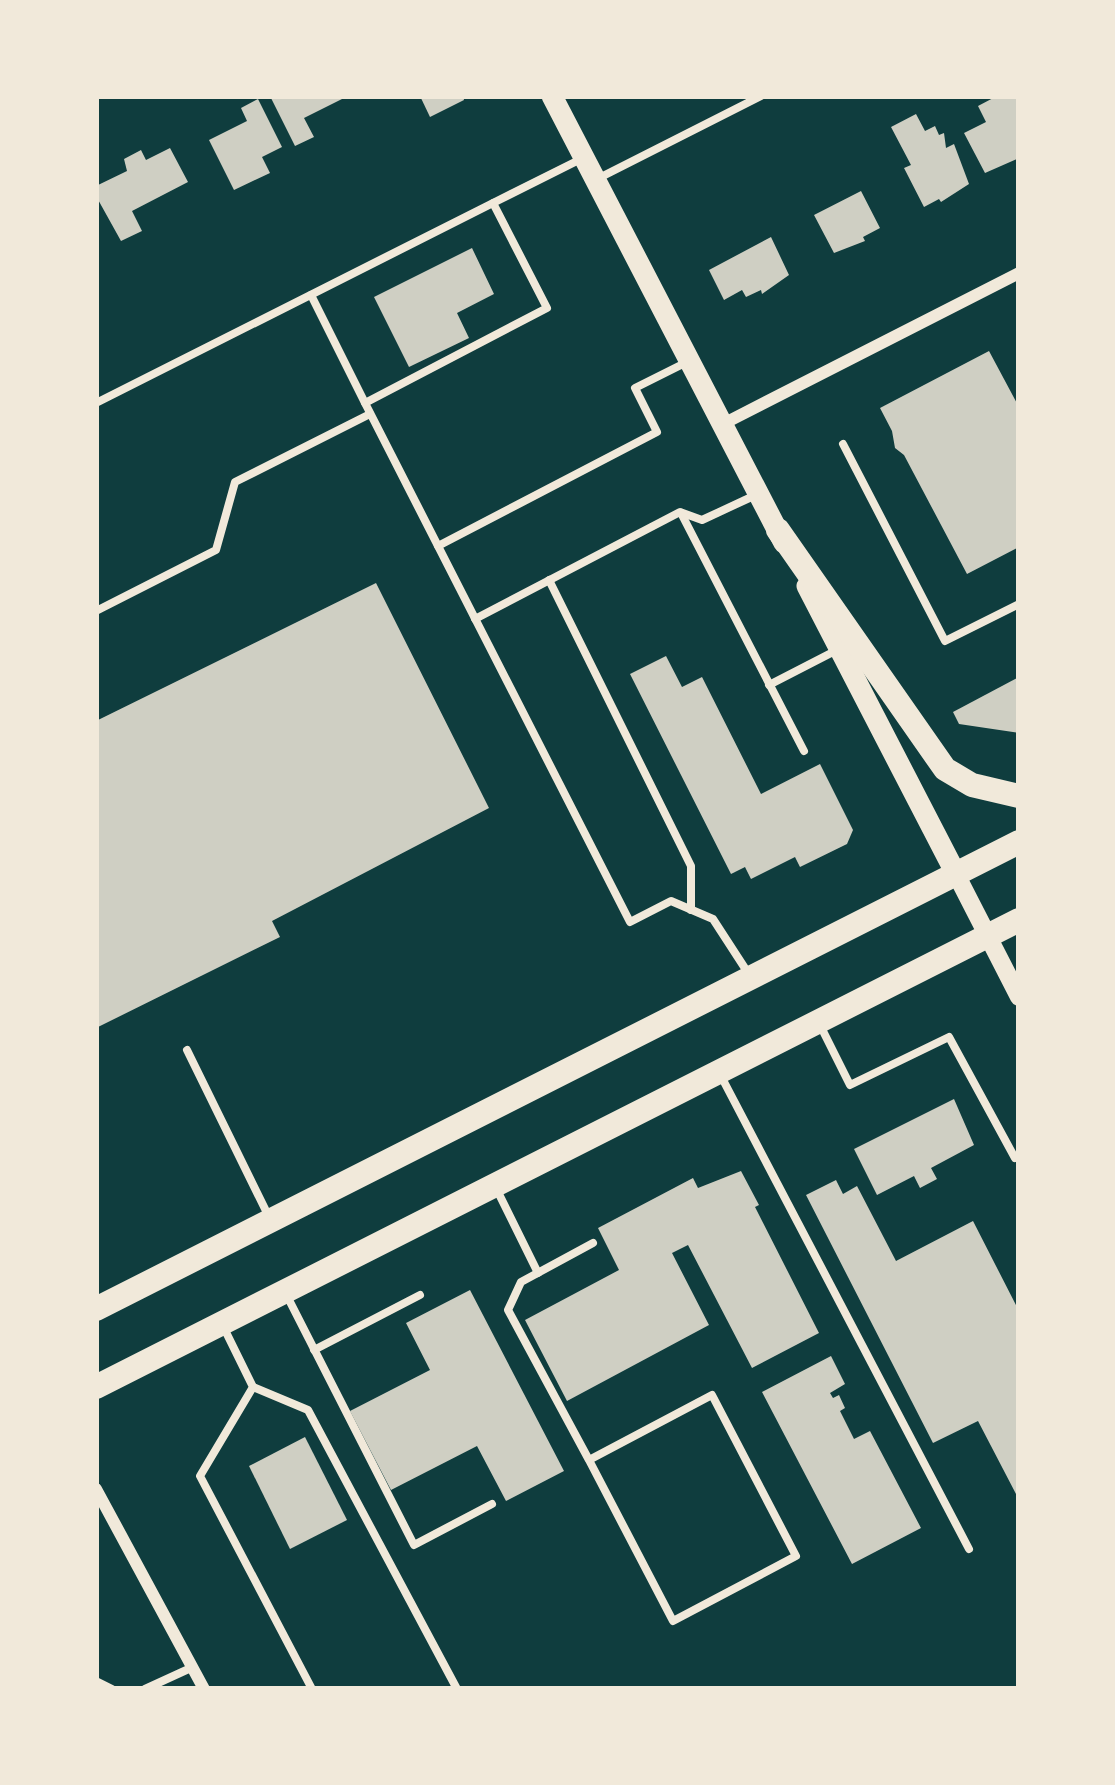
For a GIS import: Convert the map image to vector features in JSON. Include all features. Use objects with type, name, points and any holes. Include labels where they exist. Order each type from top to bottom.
[{"type":"main road","points":[[552,96],[956,874]]},
{"type":"main road","points":[[778,530],[945,769],[972,785],[1019,796]]},
{"type":"main road","points":[[96,1310],[1019,842]]},
{"type":"main road","points":[[96,1387],[1019,920]]},
{"type":"street","points":[[723,424],[1019,273]]},
{"type":"street","points":[[956,874],[1019,997]]},
{"type":"street","points":[[96,1489],[204,1689]]},
{"type":"lane","points":[[596,180],[761,96]]},
{"type":"lane","points":[[96,403],[584,158]]},
{"type":"lane","points":[[365,403],[548,308],[493,203]]},
{"type":"lane","points":[[311,295],[630,922],[671,901],[712,919],[751,977]]},
{"type":"lane","points":[[438,546],[657,432],[634,388],[690,361]]},
{"type":"lane","points":[[96,610],[216,550],[235,482],[370,414]]},
{"type":"lane","points":[[843,444],[945,640],[1019,604]]},
{"type":"lane","points":[[475,619],[680,512],[702,520],[759,494]]},
{"type":"lane","points":[[680,512],[804,751]]},
{"type":"lane","points":[[549,580],[691,866],[691,910]]},
{"type":"lane","points":[[770,685],[839,649]]},
{"type":"lane","points":[[818,1021],[850,1085],[950,1036],[1015,1158],[1019,1156]]},
{"type":"lane","points":[[187,1050],[271,1221]]},
{"type":"lane","points":[[719,1071],[969,1549]]},
{"type":"lane","points":[[494,1185],[538,1273]]},
{"type":"lane","points":[[589,1460],[712,1395],[796,1556],[673,1621],[508,1310],[521,1282],[592,1243]]},
{"type":"lane","points":[[285,1292],[414,1546],[492,1504]]},
{"type":"lane","points":[[314,1350],[420,1295]]},
{"type":"lane","points":[[222,1324],[253,1387],[308,1410],[457,1689]]},
{"type":"lane","points":[[253,1387],[200,1477],[312,1689]]},
{"type":"lane","points":[[145,1689],[193,1667]]},
{"type":"lane","points":[[96,1671],[98,1683],[112,1689]]},
{"type":"building","points":[[270,96],[348,96],[304,118],[314,137],[295,146]]},
{"type":"building","points":[[420,96],[463,96],[464,100],[430,117]]},
{"type":"building","points":[[997,96],[1019,96],[1019,158],[985,173],[964,133],[986,122],[978,106]]},
{"type":"building","points":[[258,99],[282,147],[262,157],[270,173],[234,190],[209,140],[247,121],[241,108]]},
{"type":"building","points":[[916,114],[925,131],[935,126],[939,135],[944,133],[946,148],[954,144],[969,184],[924,207],[904,168],[911,165],[891,127]]},
{"type":"building","points":[[170,148],[188,182],[132,211],[142,231],[121,241],[96,196],[96,186],[127,171],[124,159],[141,150],[146,160]]},
{"type":"building","points":[[861,191],[880,228],[863,237],[865,241],[834,253],[814,215]]},
{"type":"building","points":[[771,237],[789,275],[762,294],[761,290],[746,297],[742,290],[724,300],[709,270]]},
{"type":"building","points":[[472,248],[494,294],[457,313],[469,338],[409,367],[374,297]]},
{"type":"building","points":[[989,351],[1019,407],[1019,547],[967,574],[904,455],[895,448],[880,408]]},
{"type":"building","points":[[376,583],[489,808],[272,921],[280,937],[96,1028],[96,721]]},
{"type":"building","points":[[666,656],[682,687],[702,677],[761,794],[820,764],[853,830],[847,844],[800,867],[795,857],[751,879],[745,867],[731,874],[630,674]]},
{"type":"building","points":[[1019,677],[1019,733],[959,724],[953,712]]},
{"type":"building","points":[[954,1099],[974,1145],[931,1168],[937,1179],[920,1188],[914,1176],[877,1195],[854,1149]]},
{"type":"building","points":[[741,1171],[819,1333],[752,1368],[688,1245],[672,1253],[709,1325],[567,1401],[525,1320],[619,1270],[598,1228],[693,1178],[698,1188]]},
{"type":"building","points":[[836,1180],[843,1194],[857,1186],[896,1261],[973,1221],[1019,1311],[1016,1494],[978,1421],[933,1443],[806,1195]]},
{"type":"building","points":[[470,1290],[564,1471],[506,1501],[477,1446],[391,1490],[350,1411],[430,1370],[406,1323]]},
{"type":"building","points":[[831,1356],[845,1384],[830,1393],[833,1398],[839,1395],[845,1408],[840,1411],[854,1439],[870,1431],[921,1528],[852,1564],[762,1392]]},
{"type":"building","points":[[305,1437],[347,1520],[290,1549],[249,1466]]}]
